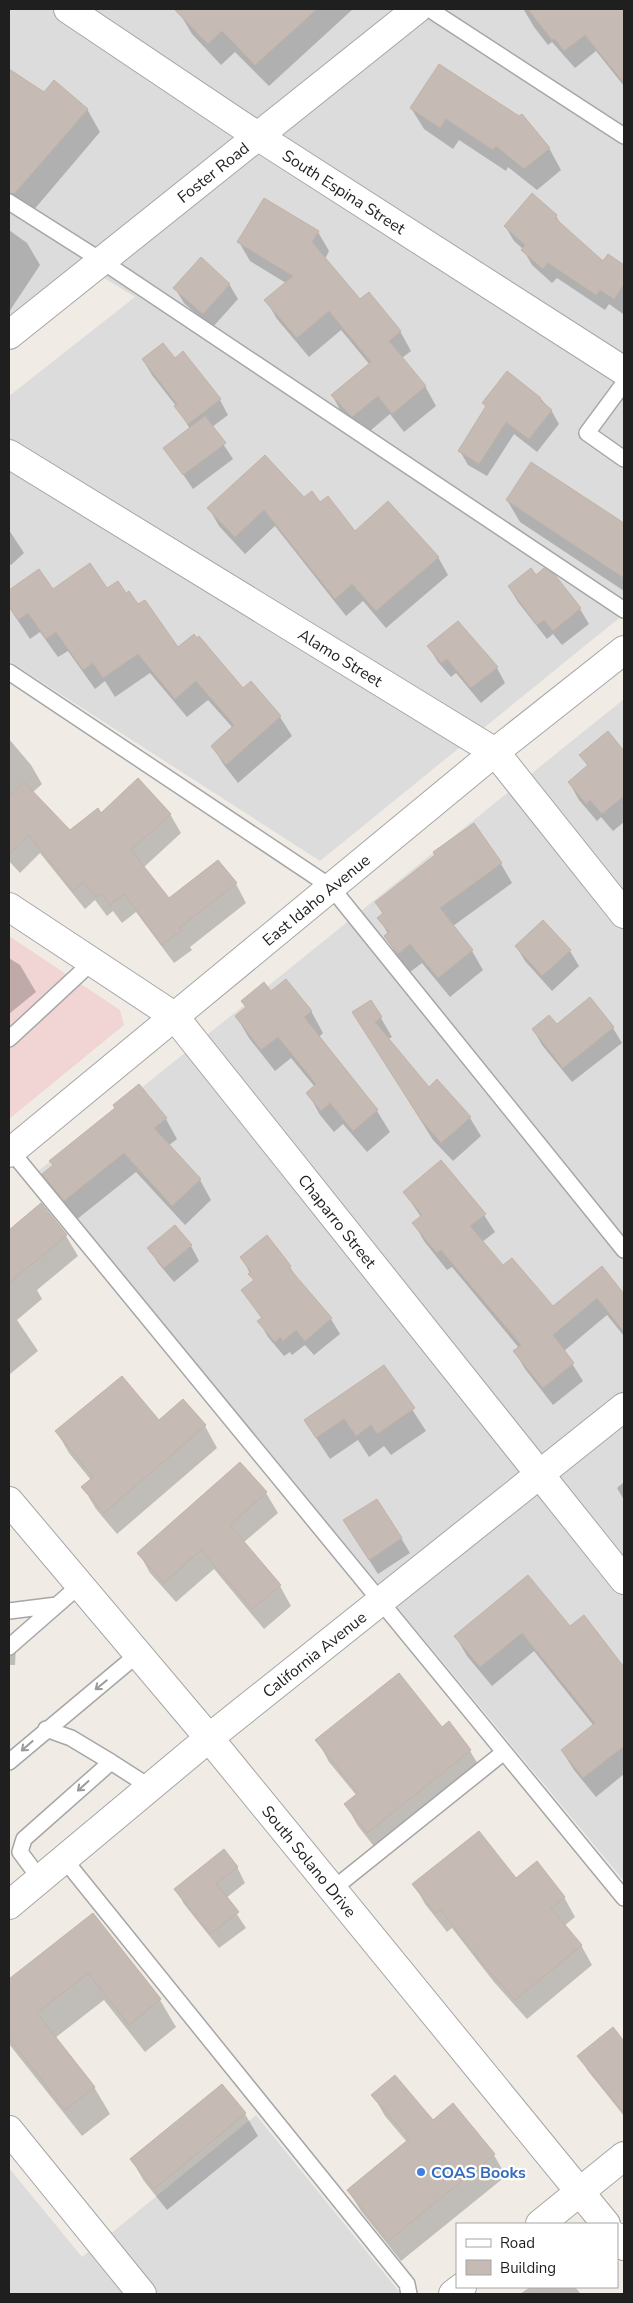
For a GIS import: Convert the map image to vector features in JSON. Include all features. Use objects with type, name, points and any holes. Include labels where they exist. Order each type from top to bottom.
[{"type":"street","name":"South Espina Street","points":[[68,9],[259,137],[624,370]]},
{"type":"street","name":"Foster Road","points":[[9,335],[417,9]]},
{"type":"street","name":"Alamo Street","points":[[9,454],[495,752],[624,914]]},
{"type":"street","name":"East Idaho Avenue","points":[[10,1152],[495,752],[624,650]]},
{"type":"street","name":"Chaparro Street","points":[[9,907],[174,1016],[624,1580]]},
{"type":"street","name":"California Avenue","points":[[9,1905],[209,1738],[624,1407]]},
{"type":"street","name":"South Solano Drive","points":[[9,1501],[209,1738],[605,2223]]},
{"type":"street","points":[[9,2130],[142,2294]]},
{"type":"street","points":[[541,2223],[624,2156]]},
{"type":"lane","points":[[428,9],[624,136]]},
{"type":"lane","points":[[9,202],[102,261],[624,610]]},
{"type":"lane","points":[[624,383],[587,433],[624,459]]},
{"type":"lane","points":[[9,672],[331,887],[624,1250]]},
{"type":"lane","points":[[9,1039],[92,962]]},
{"type":"lane","points":[[10,1152],[624,1898]]},
{"type":"lane","points":[[9,1647],[80,1585]]},
{"type":"lane","points":[[9,1611],[57,1605]]},
{"type":"lane","points":[[9,1762],[46,1729],[138,1654]]},
{"type":"lane","points":[[46,1729],[72,1738],[150,1787]]},
{"type":"lane","points":[[333,1889],[504,1752]]},
{"type":"lane","points":[[40,1879],[20,1852],[24,1839],[111,1762]]},
{"type":"lane","points":[[64,1859],[406,2284],[410,2294]]},
{"type":"shaded area","points":[[9,9],[624,9],[624,614],[320,861],[9,661],[9,396],[135,297],[80,263],[9,318]]},
{"type":"shaded area","points":[[624,699],[624,1881],[37,1172]]},
{"type":"shaded area","points":[[9,936],[120,1010],[124,1025],[9,1119]]},
{"type":"shaded area","points":[[256,2115],[401,2294],[9,2294],[9,2168],[82,2257]]},
{"type":"building","points":[[174,9],[317,9],[255,65],[222,31],[208,44]]},
{"type":"building","points":[[528,9],[624,9],[624,83],[585,35],[564,51],[555,39],[552,40]]},
{"type":"building","points":[[439,64],[519,116],[522,114],[550,148],[524,169],[496,146],[493,150],[446,119],[440,128],[410,108]]},
{"type":"building","points":[[9,69],[44,92],[54,80],[88,109],[14,194],[9,193]]},
{"type":"building","points":[[532,193],[557,215],[555,218],[603,261],[608,254],[624,265],[624,284],[614,299],[600,290],[596,295],[548,263],[543,269],[521,250],[525,245],[504,226]]},
{"type":"building","points":[[264,198],[319,231],[312,242],[360,299],[369,292],[401,331],[389,341],[426,386],[392,414],[378,396],[352,417],[331,395],[371,362],[329,311],[297,338],[264,300],[293,276],[237,242]]},
{"type":"building","points":[[201,257],[230,284],[203,314],[173,288]]},
{"type":"building","points":[[163,343],[175,358],[183,351],[221,399],[188,424],[174,406],[177,404],[142,359]]},
{"type":"building","points":[[507,371],[541,398],[540,400],[552,410],[529,439],[506,422],[479,464],[458,451],[486,406],[482,403]]},
{"type":"building","points":[[205,416],[226,443],[183,475],[163,448]]},
{"type":"building","points":[[265,455],[304,497],[312,491],[320,502],[328,496],[355,531],[388,501],[439,557],[376,611],[352,584],[335,599],[264,510],[235,537],[207,508]]},
{"type":"building","points":[[531,462],[624,523],[624,578],[506,500]]},
{"type":"building","points":[[90,563],[107,588],[118,581],[126,593],[129,591],[138,604],[145,600],[178,647],[194,634],[197,638],[199,636],[243,688],[251,681],[281,716],[226,765],[211,746],[234,725],[196,681],[175,699],[138,654],[103,678],[93,663],[83,670],[56,632],[46,639],[28,613],[18,620],[9,607],[9,590],[39,569],[53,589]]},
{"type":"building","points":[[531,568],[536,575],[544,568],[555,575],[581,608],[553,631],[544,620],[537,625],[508,586]]},
{"type":"building","points":[[458,621],[498,667],[471,688],[447,659],[441,663],[427,646]]},
{"type":"building","points":[[608,731],[624,751],[624,796],[602,814],[590,800],[586,804],[568,782],[588,765],[579,755]]},
{"type":"building","points":[[138,778],[171,814],[131,850],[169,898],[218,860],[237,883],[180,927],[182,930],[162,945],[124,894],[110,905],[101,893],[96,897],[83,882],[73,891],[29,835],[9,854],[9,797],[24,782],[70,830],[98,808],[101,813]]},
{"type":"building","points":[[474,823],[502,863],[440,908],[473,950],[438,978],[410,944],[398,954],[384,936],[389,932],[377,918],[383,913],[375,902],[435,855],[433,852]]},
{"type":"building","points":[[543,920],[571,950],[542,976],[515,946]]},
{"type":"building","points":[[286,979],[312,1011],[304,1017],[378,1110],[353,1131],[330,1103],[321,1111],[306,1093],[316,1084],[278,1037],[261,1050],[235,1016],[246,1007],[241,1001],[264,982],[271,991]]},
{"type":"building","points":[[590,997],[614,1027],[563,1068],[532,1029],[549,1015],[557,1024]]},
{"type":"building","points":[[371,1000],[382,1017],[375,1022],[429,1087],[437,1079],[471,1117],[441,1143],[421,1120],[352,1012]]},
{"type":"building","points":[[139,1084],[167,1118],[154,1128],[201,1179],[172,1206],[124,1153],[64,1201],[42,1174],[53,1165],[49,1161],[115,1108],[113,1105]]},
{"type":"building","points":[[441,1160],[486,1214],[470,1226],[503,1265],[512,1258],[553,1306],[602,1266],[624,1294],[624,1332],[597,1298],[553,1335],[574,1363],[543,1388],[513,1351],[521,1345],[441,1250],[437,1253],[412,1223],[422,1215],[403,1192]]},
{"type":"building","points":[[41,1203],[67,1235],[9,1283],[9,1230]]},
{"type":"building","points":[[175,1225],[192,1245],[164,1268],[147,1248]]},
{"type":"building","points":[[267,1235],[291,1266],[289,1268],[332,1318],[305,1341],[296,1330],[283,1341],[280,1337],[275,1342],[257,1321],[262,1318],[241,1290],[254,1280],[248,1274],[251,1272],[240,1257]]},
{"type":"building","points":[[384,1365],[415,1408],[377,1434],[371,1425],[356,1436],[344,1419],[316,1438],[304,1420]]},
{"type":"building","points":[[122,1376],[159,1420],[183,1399],[206,1425],[104,1513],[81,1487],[93,1477],[55,1431]]},
{"type":"building","points":[[240,1462],[267,1492],[230,1525],[281,1585],[252,1609],[201,1550],[164,1583],[137,1553]]},
{"type":"building","points":[[377,1499],[402,1538],[369,1560],[343,1520]]},
{"type":"building","points":[[528,1575],[570,1626],[584,1615],[624,1667],[624,1746],[583,1778],[561,1750],[595,1723],[522,1633],[480,1667],[454,1636]]},
{"type":"building","points":[[399,1673],[442,1727],[449,1721],[471,1750],[367,1833],[344,1804],[358,1793],[315,1740]]},
{"type":"building","points":[[479,1831],[516,1878],[537,1861],[565,1897],[551,1908],[582,1945],[515,2000],[481,1962],[440,1909],[435,1913],[412,1884]]},
{"type":"building","points":[[224,1849],[238,1867],[216,1883],[239,1912],[210,1934],[174,1889]]},
{"type":"building","points":[[93,1913],[161,1999],[129,2025],[88,1973],[37,2013],[95,2087],[65,2110],[9,2038],[9,1979]]},
{"type":"building","points":[[613,2027],[624,2041],[624,2113],[577,2056]]},
{"type":"building","name":"COAS Books","points":[[395,2075],[433,2120],[453,2103],[495,2154],[388,2241],[347,2190],[409,2139],[371,2095]]},
{"type":"building","points":[[222,2084],[246,2113],[154,2189],[130,2159]]},
{"type":"place","name":"COAS Books","points":[[421,2172]]}]
